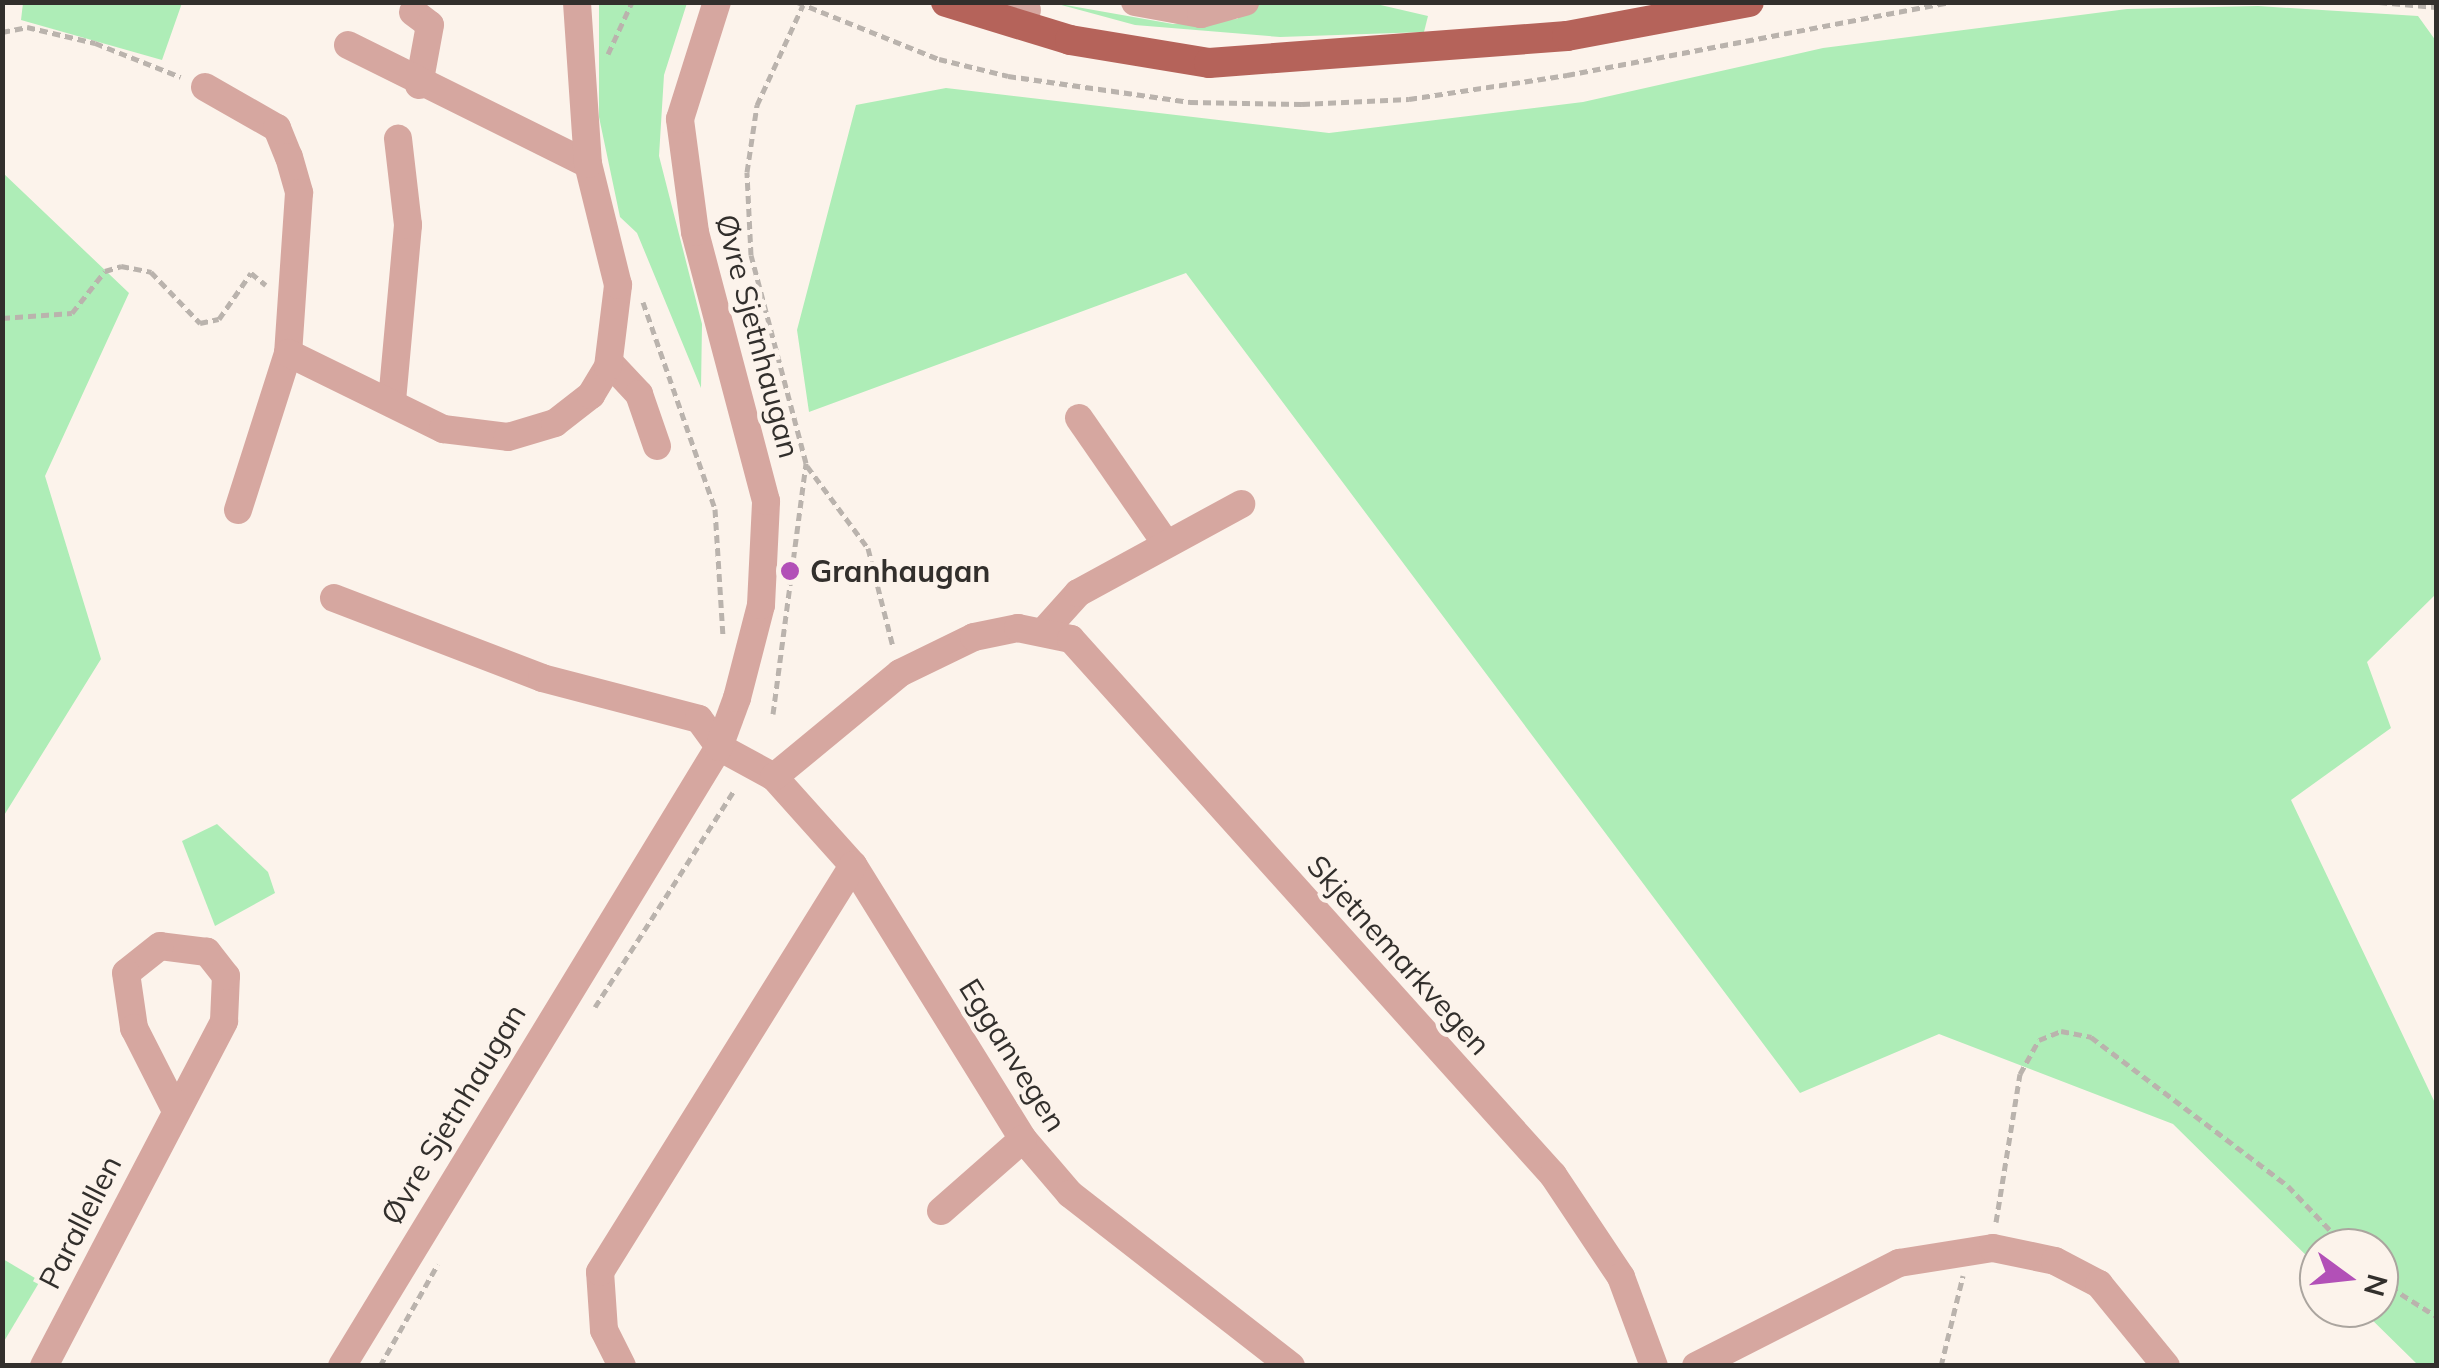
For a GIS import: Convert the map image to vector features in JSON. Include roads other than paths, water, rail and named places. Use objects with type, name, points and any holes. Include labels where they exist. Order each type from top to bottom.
[{"type":"main road","points":[[946,2],[1120,51],[1209,62],[1262,54],[1401,54],[1567,36],[1749,2]]},
{"type":"main road","points":[[1016,5],[1262,54]]},
{"type":"street","points":[[288,353],[443,428],[508,437],[555,423],[590,395],[609,362],[618,285],[588,164],[578,2]]},
{"type":"street","name":"Øvre Sjetnhaugan","points":[[342,1366],[718,747],[761,605],[766,501],[680,143],[691,62],[716,2]]},
{"type":"street","points":[[1135,2],[1220,13],[1246,2]]},
{"type":"street","points":[[413,12],[430,25],[420,85]]},
{"type":"street","points":[[348,46],[420,85],[588,164]]},
{"type":"street","points":[[205,86],[277,128],[289,157],[298,210],[288,353],[238,510]]},
{"type":"street","points":[[392,401],[408,225],[398,139]]},
{"type":"street","points":[[609,362],[638,394],[657,446]]},
{"type":"street","points":[[1079,418],[1164,542]]},
{"type":"street","points":[[1042,632],[1078,594],[1164,542],[1241,504]]},
{"type":"street","points":[[334,598],[542,678],[699,719],[718,747]]},
{"type":"street","name":"Skjetnemarkvegen","points":[[774,777],[900,673],[974,636],[1042,632],[1094,656],[1553,1175],[1621,1277],[1654,1366]]},
{"type":"street","name":"Egganvegen","points":[[718,747],[774,777],[853,865],[1023,1138],[1114,1235],[1291,1366]]},
{"type":"street","points":[[622,1366],[604,1330],[600,1272],[853,865]]},
{"type":"street","name":"Parallellen","points":[[44,1366],[174,1107],[224,1021],[226,976],[206,952],[160,946],[126,974],[134,1028],[174,1107]]},
{"type":"street","points":[[940,1212],[1023,1138]]},
{"type":"street","points":[[1696,1366],[1899,1264],[1982,1248],[2055,1261],[2099,1284],[2166,1366]]},
{"type":"place","name":"Granhaugan","points":[[790,571]]}]
